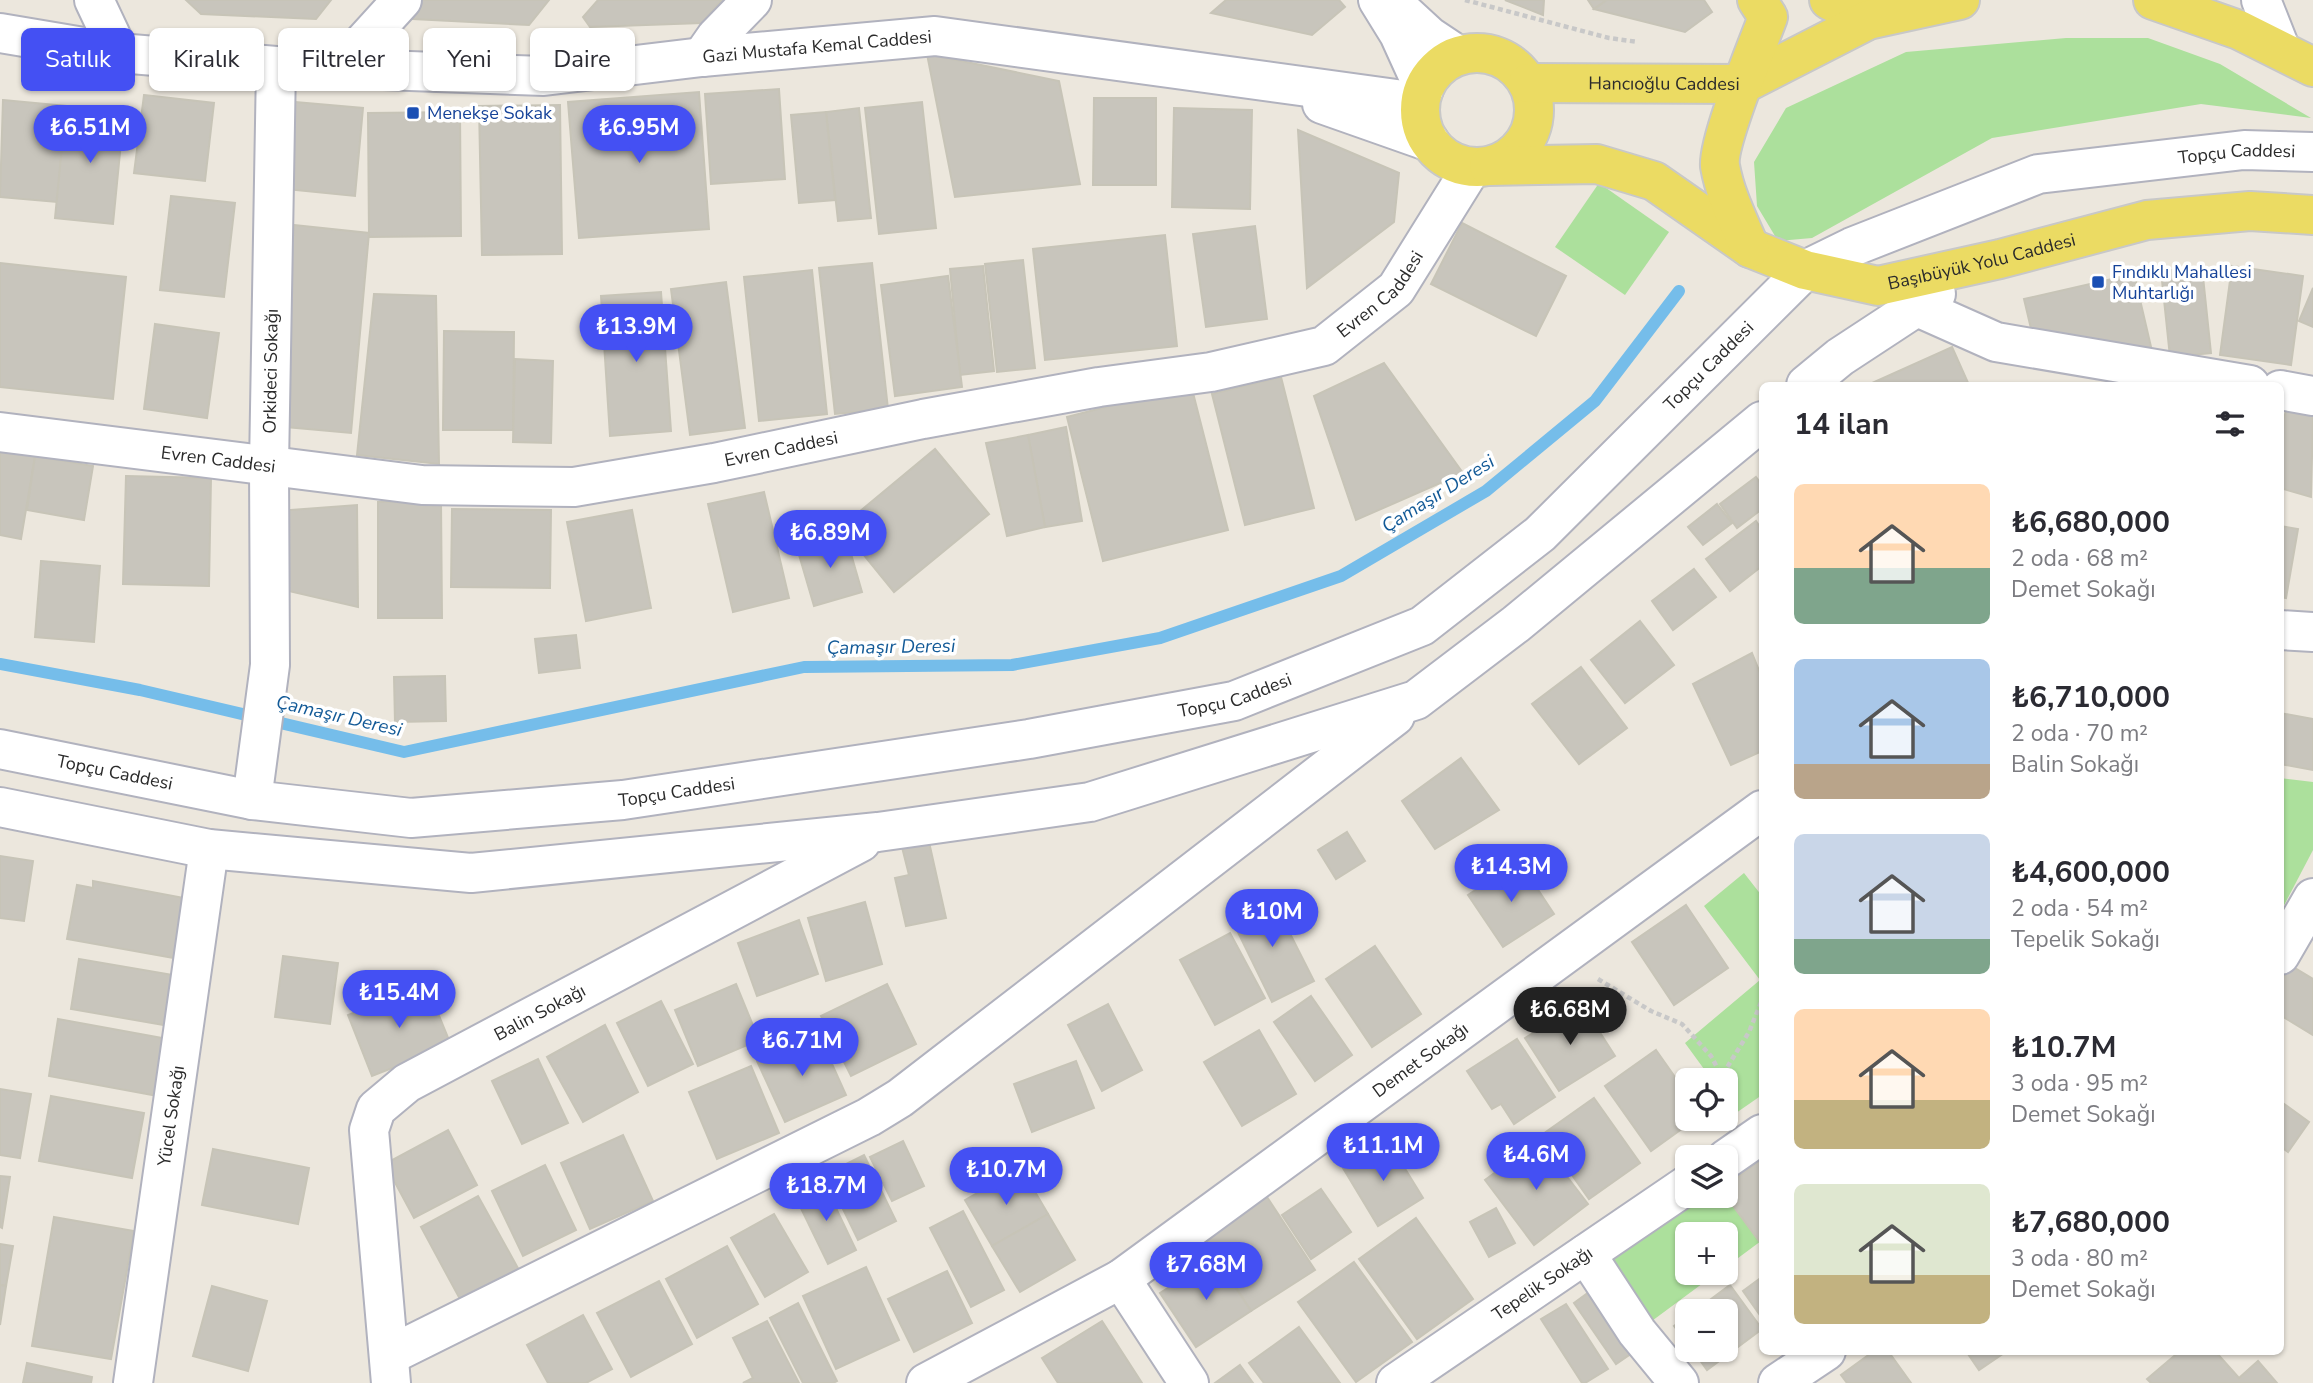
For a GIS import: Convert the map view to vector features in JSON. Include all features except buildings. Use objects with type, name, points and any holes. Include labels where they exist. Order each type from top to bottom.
[{"type":"main road","points":[[1750,248],[1728,195],[1720,163],[1742,84],[1768,17],[1758,0]]},
{"type":"main road","points":[[1829,0],[1868,20],[1960,0]]},
{"type":"main road","points":[[2153,0],[2239,30],[2299,55]]},
{"type":"main road","name":"Hancıoğlu Caddesi","points":[[1528,83],[1742,84],[1868,20]]},
{"type":"main road","points":[[1480,167],[1520,149],[1529,134],[1534,117],[1534,100],[1528,83],[1517,68],[1501,57],[1483,52],[1456,54],[1433,73],[1421,95],[1423,127],[1430,142],[1456,163],[1480,167],[1597,164],[1654,181],[1750,248]]},
{"type":"main road","name":"Başıbüyük Yolu Caddesi","points":[[1750,248],[1805,270],[1878,286],[2000,259],[2147,220],[2250,211],[2313,215]]},
{"type":"street","points":[[94,0],[107,28]]},
{"type":"street","points":[[376,28],[401,0]]},
{"type":"street","points":[[702,57],[716,37],[752,0]]},
{"type":"street","points":[[1378,0],[1399,34],[1421,95]]},
{"type":"street","points":[[1390,0],[1429,36],[1456,54]]},
{"type":"street","points":[[2262,0],[2299,55]]},
{"type":"street","name":"Gazi Mustafa Kemal Caddesi","points":[[0,33],[21,37]]},
{"type":"street","name":"Gazi Mustafa Kemal Caddesi","points":[[409,70],[544,76],[702,57],[935,36],[1258,80],[1421,95]]},
{"type":"street","name":"Gazi Mustafa Kemal Caddesi","points":[[135,54],[276,66]]},
{"type":"street","name":"Orkideci Sokağı","points":[[255,786],[271,664],[269,466],[276,66]]},
{"type":"street","name":"Gazi Mustafa Kemal Caddesi","points":[[1258,80],[1430,142]]},
{"type":"street","name":"Topçu Caddesi","points":[[0,749],[255,786],[411,818],[623,800],[1029,739],[1234,701],[1422,626],[1540,534],[1805,270],[1852,247],[2038,174],[2245,150],[2313,152]]},
{"type":"street","name":"Evren Caddesi","points":[[0,432],[422,485],[574,487],[714,463],[923,419],[1100,387],[1211,372],[1324,346],[1396,289],[1480,167]]},
{"type":"street","points":[[1810,382],[1840,357],[1915,306],[2000,259]]},
{"type":"street","points":[[1915,306],[1996,342],[2232,382]]},
{"type":"street","points":[[2284,391],[2313,396]]},
{"type":"street","points":[[390,1369],[869,1117],[900,1098],[1516,624],[1759,423]]},
{"type":"street","points":[[2284,630],[2313,632]]},
{"type":"street","points":[[0,807],[209,849],[471,873],[878,832],[1090,802],[1416,700]]},
{"type":"street","name":"Demet Sokağı","points":[[926,1383],[1121,1279],[1759,812]]},
{"type":"street","name":"Balin Sokağı","points":[[390,1369],[369,1130],[376,1109],[387,1097],[407,1083],[878,832]]},
{"type":"street","name":"Yücel Sokağı","points":[[133,1383],[209,849]]},
{"type":"street","points":[[2284,947],[2313,898]]},
{"type":"street","name":"Tepelik Sokağı","points":[[1396,1383],[1675,1193]]},
{"type":"street","points":[[1586,1254],[1637,1332],[1679,1383]]},
{"type":"street","points":[[1121,1279],[1189,1383]]},
{"type":"street","points":[[1778,1383],[1820,1355]]},
{"type":"path","points":[[1465,0],[1609,38],[1643,43]]},
{"type":"path","points":[[1553,963],[1598,979],[1651,1011],[1682,1024],[1719,1068]]},
{"type":"path","points":[[1727,1068],[1749,1032],[1759,1007]]},
{"type":"path","points":[[1738,1118],[1747,1145]]},
{"type":"green space","points":[[2066,38],[2148,38],[2220,64],[2311,118],[2201,104],[1992,138],[1812,238],[1778,241],[1757,206],[1754,162],[1786,108],[1906,52]]},
{"type":"green space","points":[[1599,183],[1669,232],[1625,295],[1555,247]]},
{"type":"green space","points":[[2284,778],[2313,782],[2313,850],[2284,905]]},
{"type":"green space","points":[[1744,873],[1759,892],[1759,979],[1704,906]]},
{"type":"green space","points":[[1759,981],[1759,1097],[1738,1112],[1738,1068],[1703,1068],[1685,1043]]},
{"type":"green space","points":[[1675,1202],[1675,1208],[1738,1208],[1738,1204],[1759,1238],[1759,1242],[1738,1258],[1738,1222],[1675,1222],[1675,1285],[1700,1285],[1682,1299],[1675,1299],[1675,1304],[1637,1332],[1586,1254]]},
{"type":"waterway","name":"Çamaşır Deresi","points":[[0,664],[140,690],[404,752],[804,667],[1012,665],[1160,638],[1341,576],[1486,491],[1595,401],[1679,291]]},
{"type":"place","name":"Menekşe Sokak","points":[[413,113]]},
{"type":"place","name":"Fındıklı Mahallesi Muhtarlığı","points":[[2098,282]]}]
